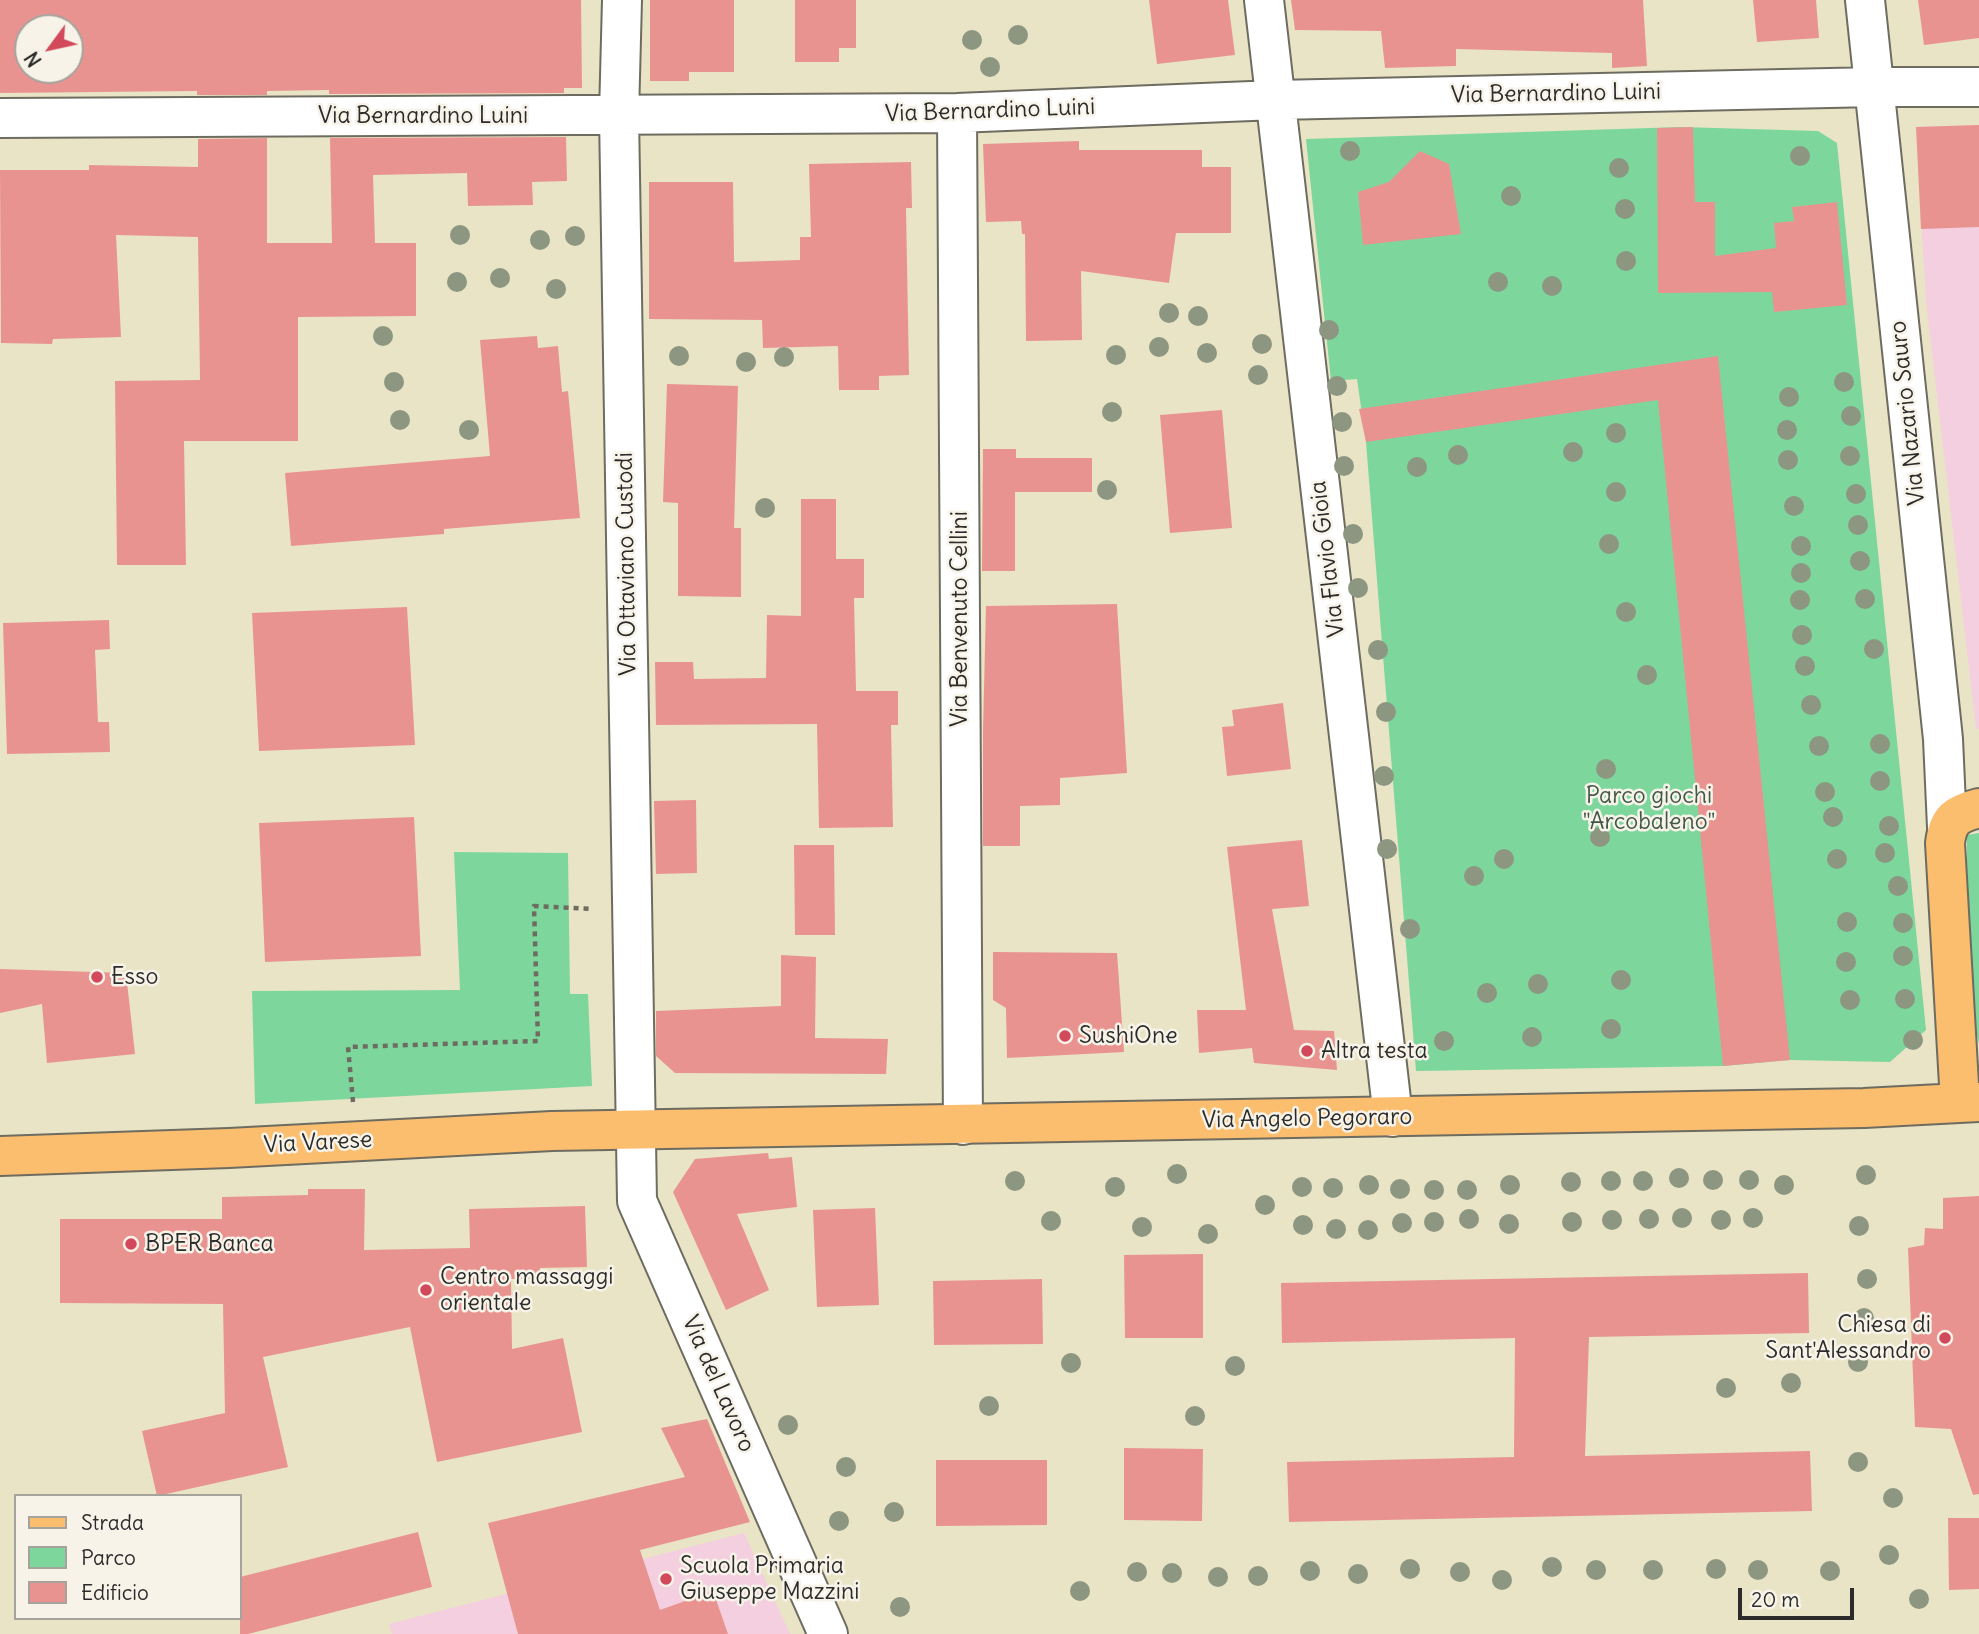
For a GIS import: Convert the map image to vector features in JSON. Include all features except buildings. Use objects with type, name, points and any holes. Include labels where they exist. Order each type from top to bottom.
[{"type":"main road","points":[[1963,817],[1945,843],[1970,1102]]},
{"type":"main road","name":"Via Angelo Pegoraro","points":[[635,1129],[1864,1108],[1970,1102]]},
{"type":"main road","name":"Via Varese","points":[[0,1156],[552,1130],[635,1129]]},
{"type":"street","name":"Via Ottaviano Custodi","points":[[622,0],[619,115],[635,1129]]},
{"type":"street","name":"Via Flavio Gioia","points":[[1264,0],[1393,1117]]},
{"type":"street","name":"Via Nazario Sauro","points":[[1865,0],[1944,761],[1963,817]]},
{"type":"street","name":"Via Bernardino Luini","points":[[0,118],[957,113],[1276,100],[1979,87]]},
{"type":"street","name":"Via Benvenuto Cellini","points":[[957,113],[963,1125]]},
{"type":"street","points":[[1944,761],[1956,781],[1979,800]]},
{"type":"street","name":"Via del Lavoro","points":[[635,1129],[637,1201],[828,1634]]},
{"type":"path","points":[[356,1141],[348,1046],[538,1041],[534,906],[632,912]]},
{"type":"shaded area","points":[[1979,125],[1979,729],[1976,728],[1926,301],[1916,127]]},
{"type":"shaded area","name":"Scuola Primaria Giuseppe Mazzini","points":[[744,1533],[790,1634],[392,1634],[389,1624]]},
{"type":"green space","name":"Parco giochi \"Arcobaleno\"","points":[[1681,127],[1818,131],[1837,143],[1926,1030],[1890,1062],[1790,1060],[1723,1066],[1416,1071],[1366,442],[1357,379],[1331,381],[1306,139]]},
{"type":"green space","points":[[1979,833],[1979,1044],[1967,996],[1967,835]]},
{"type":"green space","points":[[454,852],[568,853],[570,994],[588,994],[592,1086],[255,1104],[252,991],[460,990]]},
{"type":"place","name":"Esso","points":[[97,977]]},
{"type":"place","name":"SushiOne","points":[[1065,1036]]},
{"type":"place","name":"Altra testa","points":[[1307,1051]]},
{"type":"place","name":"BPER Banca","points":[[131,1244]]},
{"type":"place","name":"Centro massaggi orientale","points":[[426,1290]]},
{"type":"place","name":"Chiesa di Sant'Alessandro","points":[[1945,1338]]},
{"type":"place","name":"Scuola Primaria Giuseppe Mazzini","points":[[666,1579]]}]
